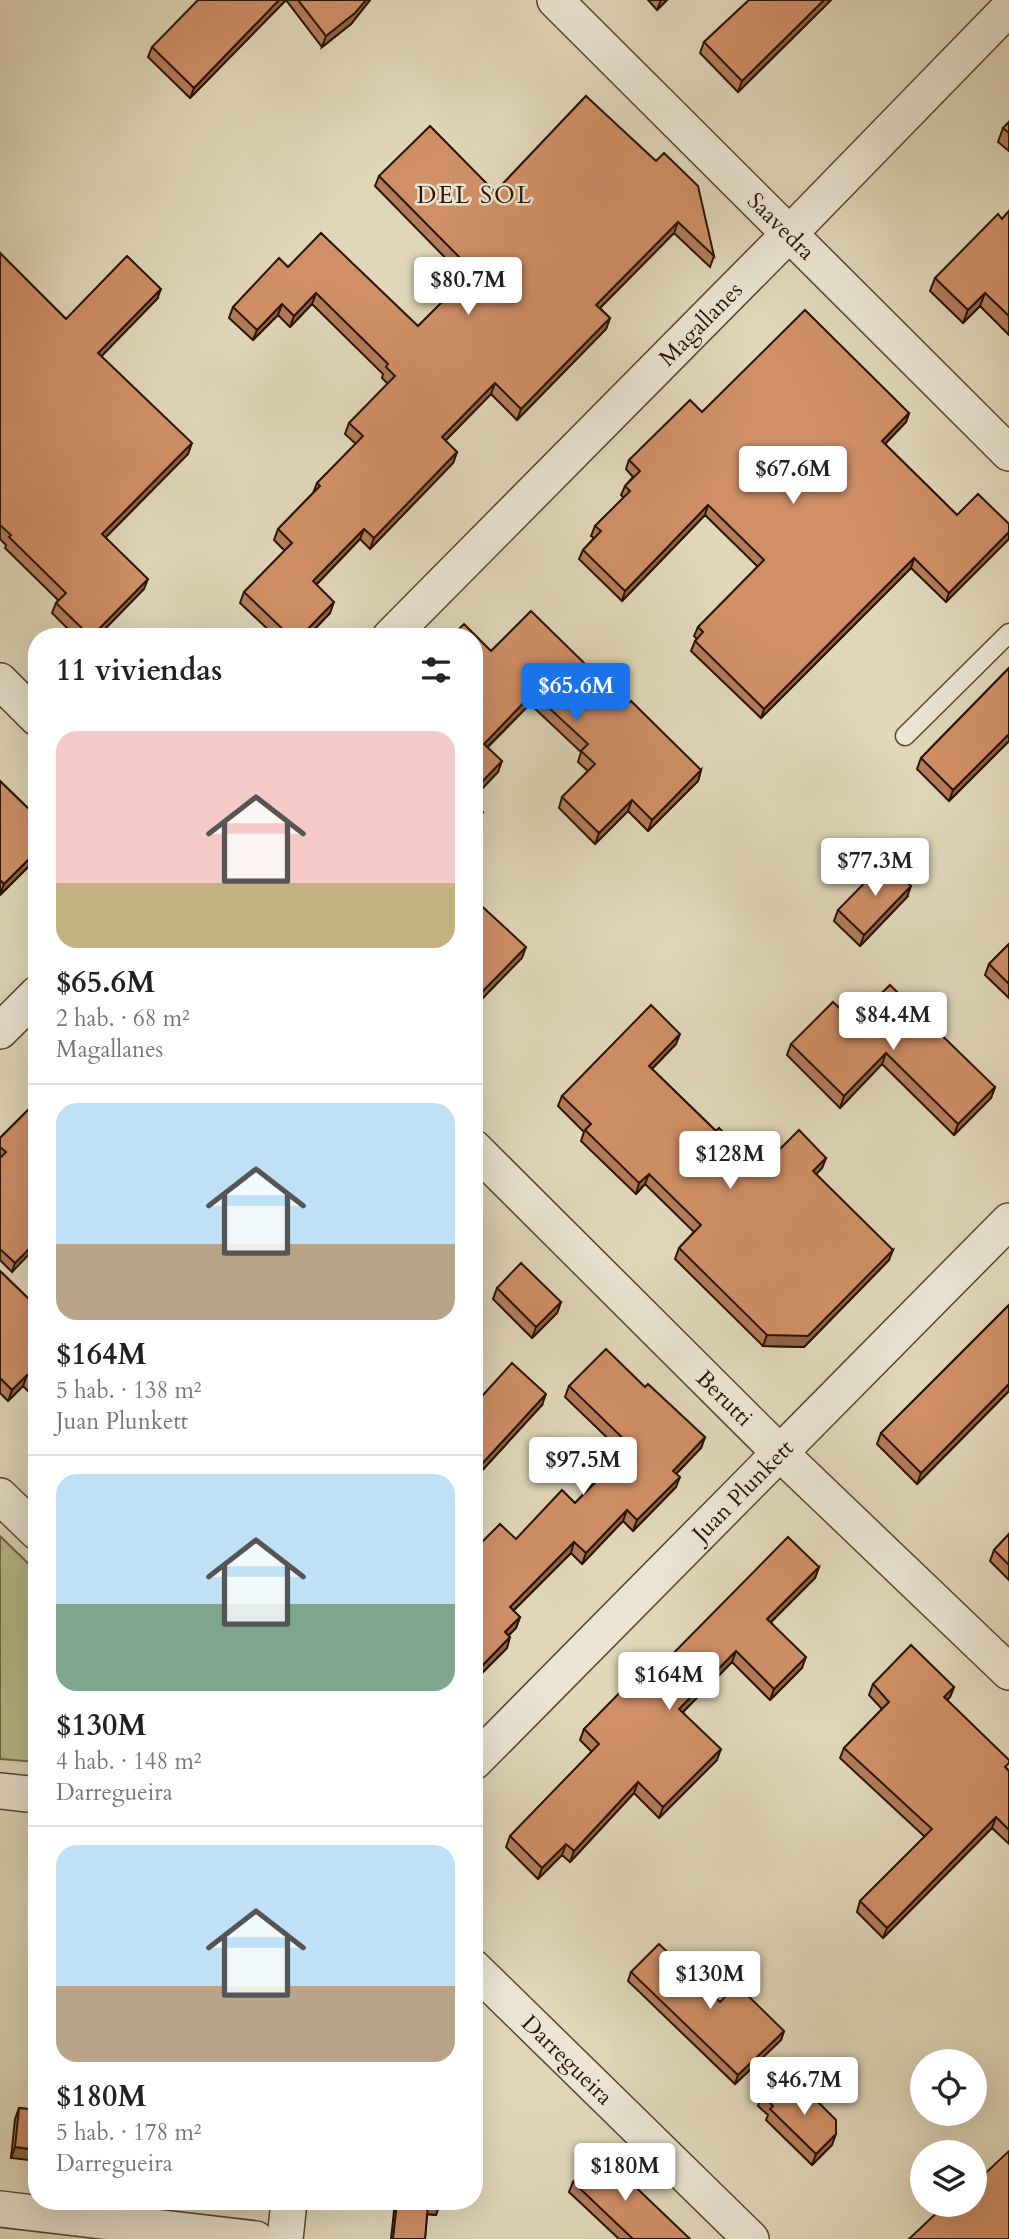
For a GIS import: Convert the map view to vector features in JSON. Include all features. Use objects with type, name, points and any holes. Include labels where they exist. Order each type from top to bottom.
[{"type":"street","name":"Saavedra","points":[[555,0],[1009,453]]},
{"type":"street","name":"Magallanes","points":[[399,628],[1009,8]]},
{"type":"street","points":[[0,681],[28,709]]},
{"type":"street","points":[[0,1031],[28,1003]]},
{"type":"street","name":"Berutti","points":[[483,1157],[780,1452],[1009,1672]]},
{"type":"street","name":"Juan Plunkett","points":[[483,1753],[1009,1221]]},
{"type":"street","points":[[0,1496],[28,1523]]},
{"type":"street","points":[[0,1791],[28,1794]]},
{"type":"street","name":"Darregueira","points":[[483,1977],[751,2239]]},
{"type":"street","points":[[0,2209],[256,2239]]},
{"type":"street","points":[[285,2239],[288,2210]]},
{"type":"lane","points":[[905,736],[1009,633]]},
{"type":"green space","points":[[0,1536],[28,1563],[28,1761],[0,1759]]},
{"type":"building","points":[[198,0],[279,0],[194,88],[152,47]]},
{"type":"building","points":[[298,0],[366,0],[355,13],[326,36]]},
{"type":"building","points":[[749,0],[824,0],[742,81],[704,42]]},
{"type":"building","points":[[586,96],[656,161],[664,153],[698,186],[714,256],[678,222],[596,305],[610,318],[521,409],[495,383],[442,437],[457,452],[374,538],[364,529],[313,581],[334,602],[309,628],[282,628],[244,592],[292,543],[278,529],[320,486],[317,483],[363,436],[349,423],[395,376],[386,367],[388,364],[316,293],[294,316],[282,304],[257,330],[233,307],[279,258],[288,267],[321,233],[418,326],[473,271],[379,176],[430,126],[495,192]]},
{"type":"building","points":[[1009,122],[1009,133],[1003,128]]},
{"type":"building","points":[[1009,211],[1009,316],[985,293],[968,310],[935,278],[998,214],[1002,219]]},
{"type":"building","points":[[0,253],[66,319],[127,256],[161,289],[98,353],[192,443],[102,534],[148,579],[100,628],[82,628],[56,603],[66,593],[0,525]]},
{"type":"building","points":[[805,310],[909,413],[882,441],[957,515],[978,494],[1009,524],[1009,532],[949,593],[914,558],[764,709],[695,641],[703,632],[698,627],[764,560],[708,505],[625,591],[583,550],[601,531],[595,526],[630,491],[625,486],[640,471],[629,460],[690,400],[702,412]]},
{"type":"building","points":[[531,611],[627,705],[631,701],[701,770],[652,820],[632,800],[599,833],[562,797],[595,764],[581,751],[588,744],[533,693],[484,744],[502,761],[483,781],[483,643],[491,651]]},
{"type":"building","points":[[1009,668],[1009,734],[953,790],[921,758]]},
{"type":"building","points":[[0,781],[28,808],[28,860],[4,884],[0,880]]},
{"type":"building","points":[[886,861],[911,886],[864,935],[838,910]]},
{"type":"building","points":[[483,907],[526,947],[483,991]]},
{"type":"building","points":[[1009,944],[1009,984],[989,964]]},
{"type":"building","points":[[890,985],[995,1087],[958,1124],[886,1053],[844,1096],[791,1044],[833,1002],[853,1021]]},
{"type":"building","points":[[651,1005],[680,1034],[649,1066],[716,1131],[719,1128],[760,1169],[799,1130],[826,1158],[813,1171],[893,1250],[808,1336],[767,1335],[679,1248],[701,1225],[649,1174],[639,1183],[585,1130],[591,1124],[562,1096]]},
{"type":"building","points":[[28,1110],[28,1250],[15,1263],[0,1249],[0,1158],[6,1152],[0,1147],[0,1138]]},
{"type":"building","points":[[521,1263],[561,1302],[536,1327],[497,1288]]},
{"type":"building","points":[[0,1271],[28,1298],[28,1376],[12,1390],[0,1378]]},
{"type":"building","points":[[1009,1305],[1009,1384],[921,1473],[881,1433]]},
{"type":"building","points":[[606,1349],[645,1387],[648,1384],[705,1437],[673,1471],[680,1477],[637,1520],[627,1510],[586,1553],[574,1542],[510,1607],[520,1617],[505,1632],[510,1637],[483,1665],[483,1541],[500,1524],[516,1539],[562,1490],[575,1503],[631,1446],[569,1386]]},
{"type":"building","points":[[512,1363],[546,1394],[483,1463],[483,1395]]},
{"type":"building","points":[[1009,1534],[1009,1565],[994,1550]]},
{"type":"building","points":[[788,1537],[819,1567],[767,1619],[806,1657],[774,1689],[736,1651],[679,1709],[721,1749],[663,1807],[638,1782],[574,1851],[566,1844],[542,1868],[510,1836],[599,1744],[584,1729],[641,1671],[648,1679]]},
{"type":"building","points":[[911,1645],[954,1687],[944,1697],[1009,1760],[1005,1767],[1009,1771],[1009,1830],[996,1817],[887,1928],[860,1901],[932,1829],[844,1748],[889,1702],[873,1684]]},
{"type":"building","points":[[659,1944],[720,2002],[737,1985],[784,2031],[738,2075],[631,1972]]},
{"type":"building","points":[[803,2087],[836,2120],[836,2134],[816,2154],[770,2109],[773,2106],[762,2095]]},
{"type":"building","points":[[19,2108],[28,2109],[28,2149],[15,2147]]},
{"type":"building","points":[[1009,2151],[1009,2239],[909,2239],[932,2217],[987,2217],[987,2172]]},
{"type":"building","points":[[600,2153],[690,2239],[633,2239],[573,2182]]},
{"type":"building","points":[[396,2210],[427,2210],[425,2239],[393,2239]]},
{"type":"district","name":"DEL SOL","points":[[475,195]]}]
